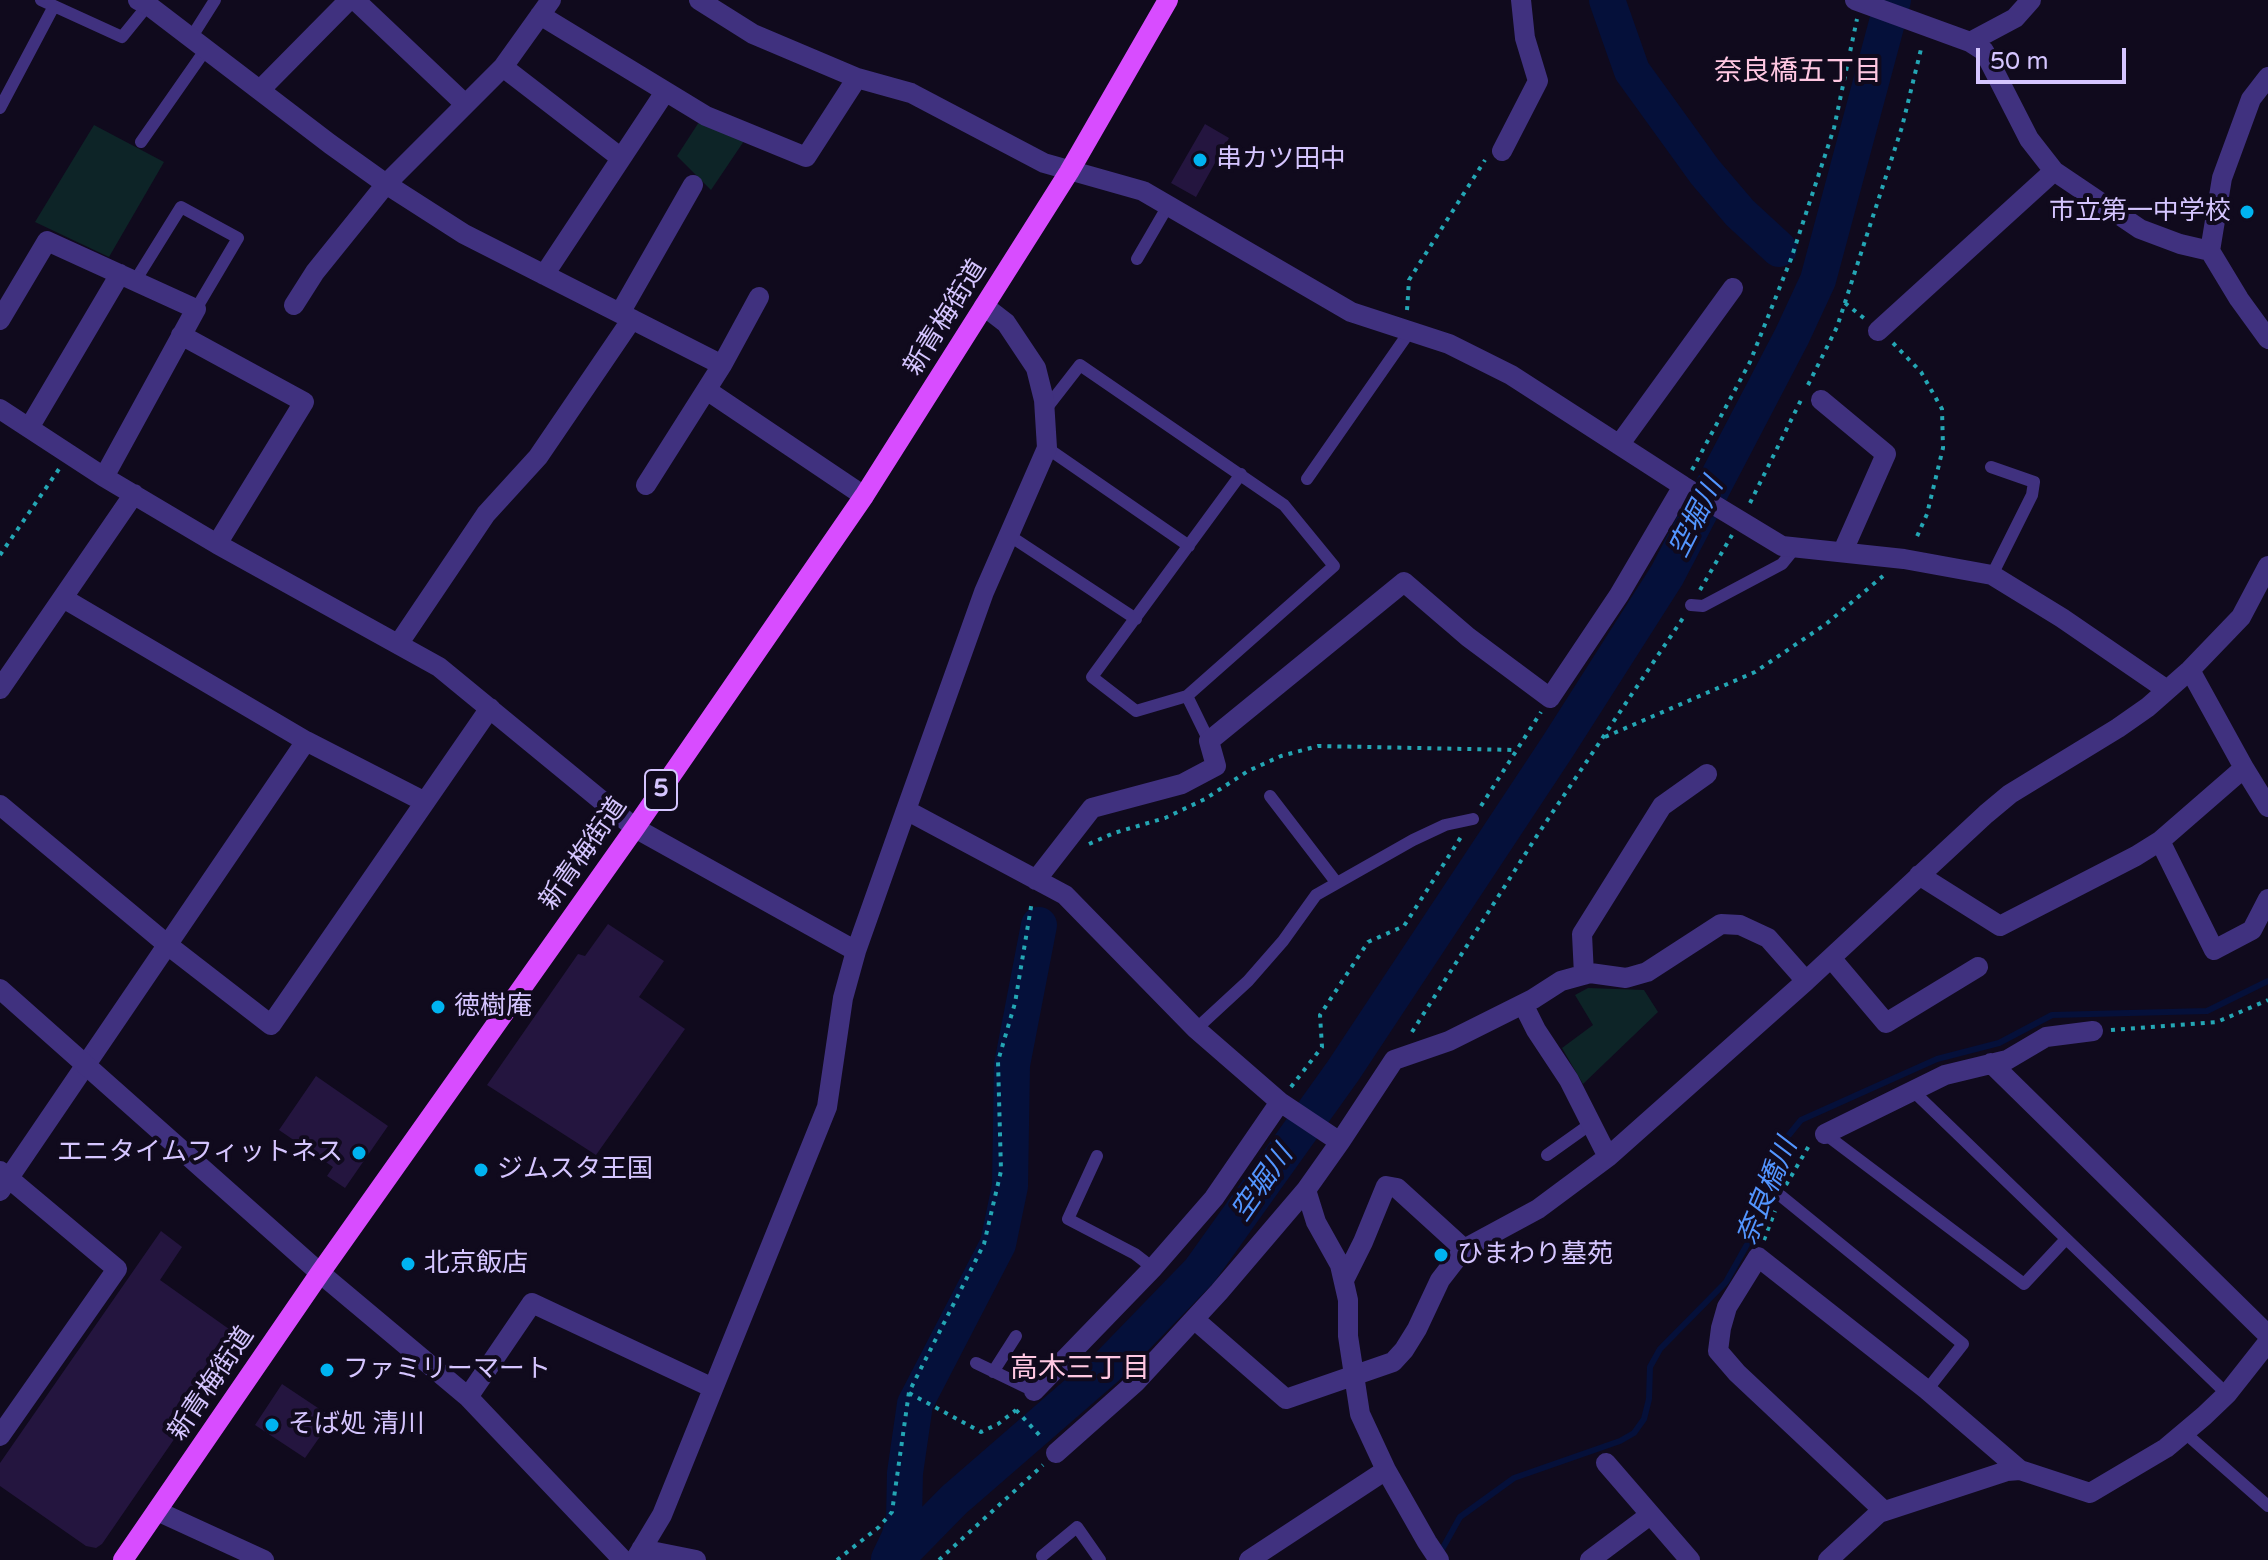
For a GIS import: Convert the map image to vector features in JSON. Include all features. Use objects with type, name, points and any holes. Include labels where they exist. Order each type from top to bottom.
[{"type":"main road","name":"新青梅街道","points":[[123,1560],[864,496],[1069,172],[1168,0]]},
{"type":"street","points":[[261,89],[352,0],[465,104]]},
{"type":"street","points":[[699,0],[753,34],[857,78],[911,93],[1002,143],[1069,172],[1143,191],[1351,312],[1449,344],[1511,375],[1782,546],[1843,551],[1992,575],[2062,618],[2167,690]]},
{"type":"street","points":[[1502,151],[1538,81],[1525,38],[1521,0]]},
{"type":"street","points":[[1970,42],[2015,18],[2031,0]]},
{"type":"street","points":[[143,2],[330,144],[464,234],[722,365]]},
{"type":"street","points":[[1862,2],[1970,42],[1984,51],[2029,139],[2054,171],[2140,229],[2210,251]]},
{"type":"street","points":[[294,305],[315,272],[386,184],[503,67],[546,7],[665,92],[706,116],[806,157],[857,78]]},
{"type":"street","points":[[503,67],[621,158]]},
{"type":"street","points":[[2268,77],[2251,99],[2222,178],[2210,251],[2268,339]]},
{"type":"street","points":[[544,275],[665,92]]},
{"type":"street","points":[[1878,331],[2054,171]]},
{"type":"street","points":[[399,643],[486,514],[538,457],[626,316],[693,185]]},
{"type":"street","points":[[0,320],[47,241],[196,309],[104,477]]},
{"type":"street","points":[[29,428],[127,277]]},
{"type":"street","points":[[1619,445],[1733,288]]},
{"type":"street","points":[[646,485],[708,391],[759,297]]},
{"type":"street","points":[[696,1560],[638,1555],[662,1515],[827,1107],[843,998],[856,951],[984,592],[1047,448],[1045,410],[1036,368],[1006,323],[984,306]]},
{"type":"street","points":[[181,335],[304,402],[217,544]]},
{"type":"street","points":[[708,391],[864,496]]},
{"type":"street","points":[[1821,400],[1886,454],[1843,551]]},
{"type":"street","points":[[1,411],[217,544],[439,667],[635,828],[856,951]]},
{"type":"street","points":[[1038,881],[1092,808],[1182,784],[1216,766],[1209,741],[1404,582],[1468,637],[1550,698],[1686,488]]},
{"type":"street","points":[[0,689],[134,494]]},
{"type":"street","points":[[1194,1319],[1286,1399],[1393,1362],[1404,1350],[1440,1280],[1464,1249],[1538,1209],[1608,1157],[2010,794],[2118,728],[2167,690],[2241,617],[2268,566]]},
{"type":"street","points":[[63,598],[306,741],[425,802]]},
{"type":"street","points":[[2190,670],[2268,807]]},
{"type":"street","points":[[0,805],[169,946],[271,1025],[490,708]]},
{"type":"street","points":[[0,1436],[117,1269],[3,1180],[169,946],[306,741]]},
{"type":"street","points":[[1919,875],[2000,926],[2160,841],[2244,768]]},
{"type":"street","points":[[1584,975],[1582,934],[1662,806],[1707,774]]},
{"type":"street","points":[[906,810],[1065,895],[1196,1029],[1283,1104],[1336,1138]]},
{"type":"street","points":[[2160,841],[2214,950],[2252,930],[2268,899]]},
{"type":"street","points":[[1056,1453],[1136,1382],[1306,1190],[1336,1138],[1394,1060],[1449,1041],[1561,981],[1590,973],[1626,978],[1647,972],[1721,924],[1740,925],[1768,938],[1806,981]]},
{"type":"street","points":[[1831,958],[1886,1023],[1978,967]]},
{"type":"street","points":[[0,989],[320,1273],[468,1397],[623,1560]]},
{"type":"street","points":[[1523,1004],[1569,1080],[1608,1157]]},
{"type":"street","points":[[1825,1134],[1945,1075],[2007,1060],[2046,1037],[2093,1031]]},
{"type":"street","points":[[1991,1063],[2268,1335]]},
{"type":"street","points":[[1034,1391],[1153,1268],[1214,1198],[1283,1104]]},
{"type":"street","points":[[1344,1280],[1386,1186],[1397,1188],[1464,1249]]},
{"type":"street","points":[[1306,1190],[1316,1222],[1340,1265],[1344,1280],[1348,1300],[1348,1336],[1360,1414],[1386,1470],[1434,1553]]},
{"type":"street","points":[[1884,1511],[1737,1373],[1718,1351],[1727,1307],[1758,1257],[1927,1390],[2020,1470],[2090,1493],[2158,1453],[2184,1432],[2227,1394],[2268,1342]]},
{"type":"street","points":[[468,1397],[532,1303],[713,1388]]},
{"type":"street","points":[[1606,1463],[1690,1560]]},
{"type":"street","points":[[1249,1560],[1386,1470]]},
{"type":"street","points":[[1828,1560],[1884,1511],[2007,1471],[2020,1470]]},
{"type":"street","points":[[157,1511],[264,1560]]},
{"type":"street","points":[[1590,1560],[1650,1515]]},
{"type":"lane","points":[[41,0],[122,37],[143,2]]},
{"type":"lane","points":[[141,142],[199,43],[215,0]]},
{"type":"lane","points":[[0,108],[54,6]]},
{"type":"lane","points":[[1137,259],[1169,204]]},
{"type":"lane","points":[[127,277],[181,207],[238,238],[196,309]]},
{"type":"lane","points":[[1307,479],[1408,331]]},
{"type":"lane","points":[[1045,410],[1080,365],[1241,474],[1284,505],[1334,566],[1187,696],[1136,711],[1092,677],[1241,474]]},
{"type":"lane","points":[[1047,448],[1189,546]]},
{"type":"lane","points":[[1991,467],[2034,482],[2032,495],[1992,575]]},
{"type":"lane","points":[[1010,536],[1136,619]]},
{"type":"lane","points":[[1691,605],[1703,606],[1782,564],[1795,548]]},
{"type":"lane","points":[[1187,696],[1209,741]]},
{"type":"lane","points":[[1270,796],[1336,882]]},
{"type":"lane","points":[[1196,1029],[1248,981],[1283,941],[1316,895],[1445,825],[1473,819]]},
{"type":"lane","points":[[1912,1090],[2227,1394]]},
{"type":"lane","points":[[1547,1155],[1592,1123]]},
{"type":"lane","points":[[1825,1134],[2024,1284],[2066,1239]]},
{"type":"lane","points":[[1097,1156],[1068,1219],[1135,1254],[1153,1268]]},
{"type":"lane","points":[[1781,1196],[1963,1344],[1927,1390]]},
{"type":"lane","points":[[993,1372],[1016,1336]]},
{"type":"lane","points":[[976,1363],[1034,1391]]},
{"type":"lane","points":[[2184,1432],[2268,1506]]},
{"type":"lane","points":[[1042,1556],[1077,1527],[1100,1560]]},
{"type":"path","points":[[1686,488],[1750,362],[1791,259],[1834,128],[1862,2]]},
{"type":"path","points":[[1394,1060],[1538,834],[1663,650],[1738,521],[1837,327],[1902,127],[1927,27]]},
{"type":"path","points":[[1408,331],[1409,280],[1491,150],[1502,151]]},
{"type":"path","points":[[0,555],[69,454]]},
{"type":"path","points":[[1283,1104],[1322,1047],[1320,1015],[1368,942],[1404,926],[1550,698]]},
{"type":"path","points":[[837,1560],[879,1527],[892,1512],[909,1392],[984,1244],[1001,1171],[998,1061],[1015,1003],[1038,881]]},
{"type":"path","points":[[2093,1031],[2217,1022],[2268,1000]]},
{"type":"path","points":[[909,1392],[981,1432],[998,1424],[1034,1391]]},
{"type":"path","points":[[939,1560],[1056,1453],[1016,1410]]},
{"type":"green space","points":[[699,122],[744,141],[711,190],[677,156]]},
{"type":"green space","points":[[94,125],[164,162],[109,257],[35,222]]},
{"type":"green space","points":[[1588,988],[1644,990],[1658,1012],[1583,1084],[1562,1048],[1593,1025],[1575,995]]},
{"type":"building","points":[[1205,124],[1229,138],[1196,197],[1171,183]]},
{"type":"building","points":[[608,924],[664,961],[639,997],[685,1029],[596,1155],[487,1085],[578,954],[585,956]]},
{"type":"building","points":[[316,1076],[388,1126],[345,1188],[327,1176],[333,1167],[279,1130]]},
{"type":"building","points":[[161,1231],[182,1247],[160,1280],[243,1339],[102,1544],[96,1548],[86,1546],[0,1486],[0,1463]]},
{"type":"building","points":[[282,1384],[333,1418],[305,1458],[255,1425]]},
{"type":"waterway","name":"空堀川","points":[[1607,0],[1632,71],[1705,172],[1740,213],[1779,249]]},
{"type":"waterway","name":"空堀川","points":[[895,1560],[954,1500],[1106,1368],[1200,1271],[1343,1071],[1558,746],[1667,575],[1818,280],[1893,0]]},
{"type":"waterway","name":"空堀川","points":[[889,1559],[904,1520],[905,1473],[915,1404],[998,1244],[1010,1186],[1012,1065],[1039,925]]},
{"type":"waterway","name":"奈良橋川","points":[[1440,1553],[1460,1517],[1514,1478],[1620,1441],[1634,1433],[1644,1419],[1649,1399],[1650,1367],[1660,1349],[1726,1282],[1749,1241],[1788,1136],[1801,1120],[1937,1059],[1999,1043],[2052,1015],[2207,1011],[2268,981]]},
{"type":"place","name":"串カツ田中","points":[[1200,160]]},
{"type":"place","name":"市立第一中学校","points":[[2247,212]]},
{"type":"place","name":"徳樹庵","points":[[438,1007]]},
{"type":"place","name":"エニタイムフィットネス","points":[[359,1153]]},
{"type":"place","name":"ジムスタ王国","points":[[481,1170]]},
{"type":"place","name":"ひまわり墓苑","points":[[1441,1255]]},
{"type":"place","name":"北京飯店","points":[[408,1264]]},
{"type":"place","name":"ファミリーマート","points":[[327,1370]]},
{"type":"place","name":"そば処 清川","points":[[272,1425]]},
{"type":"district","name":"奈良橋五丁目","points":[[1798,73]]},
{"type":"district","name":"高木三丁目","points":[[1080,1370]]}]
